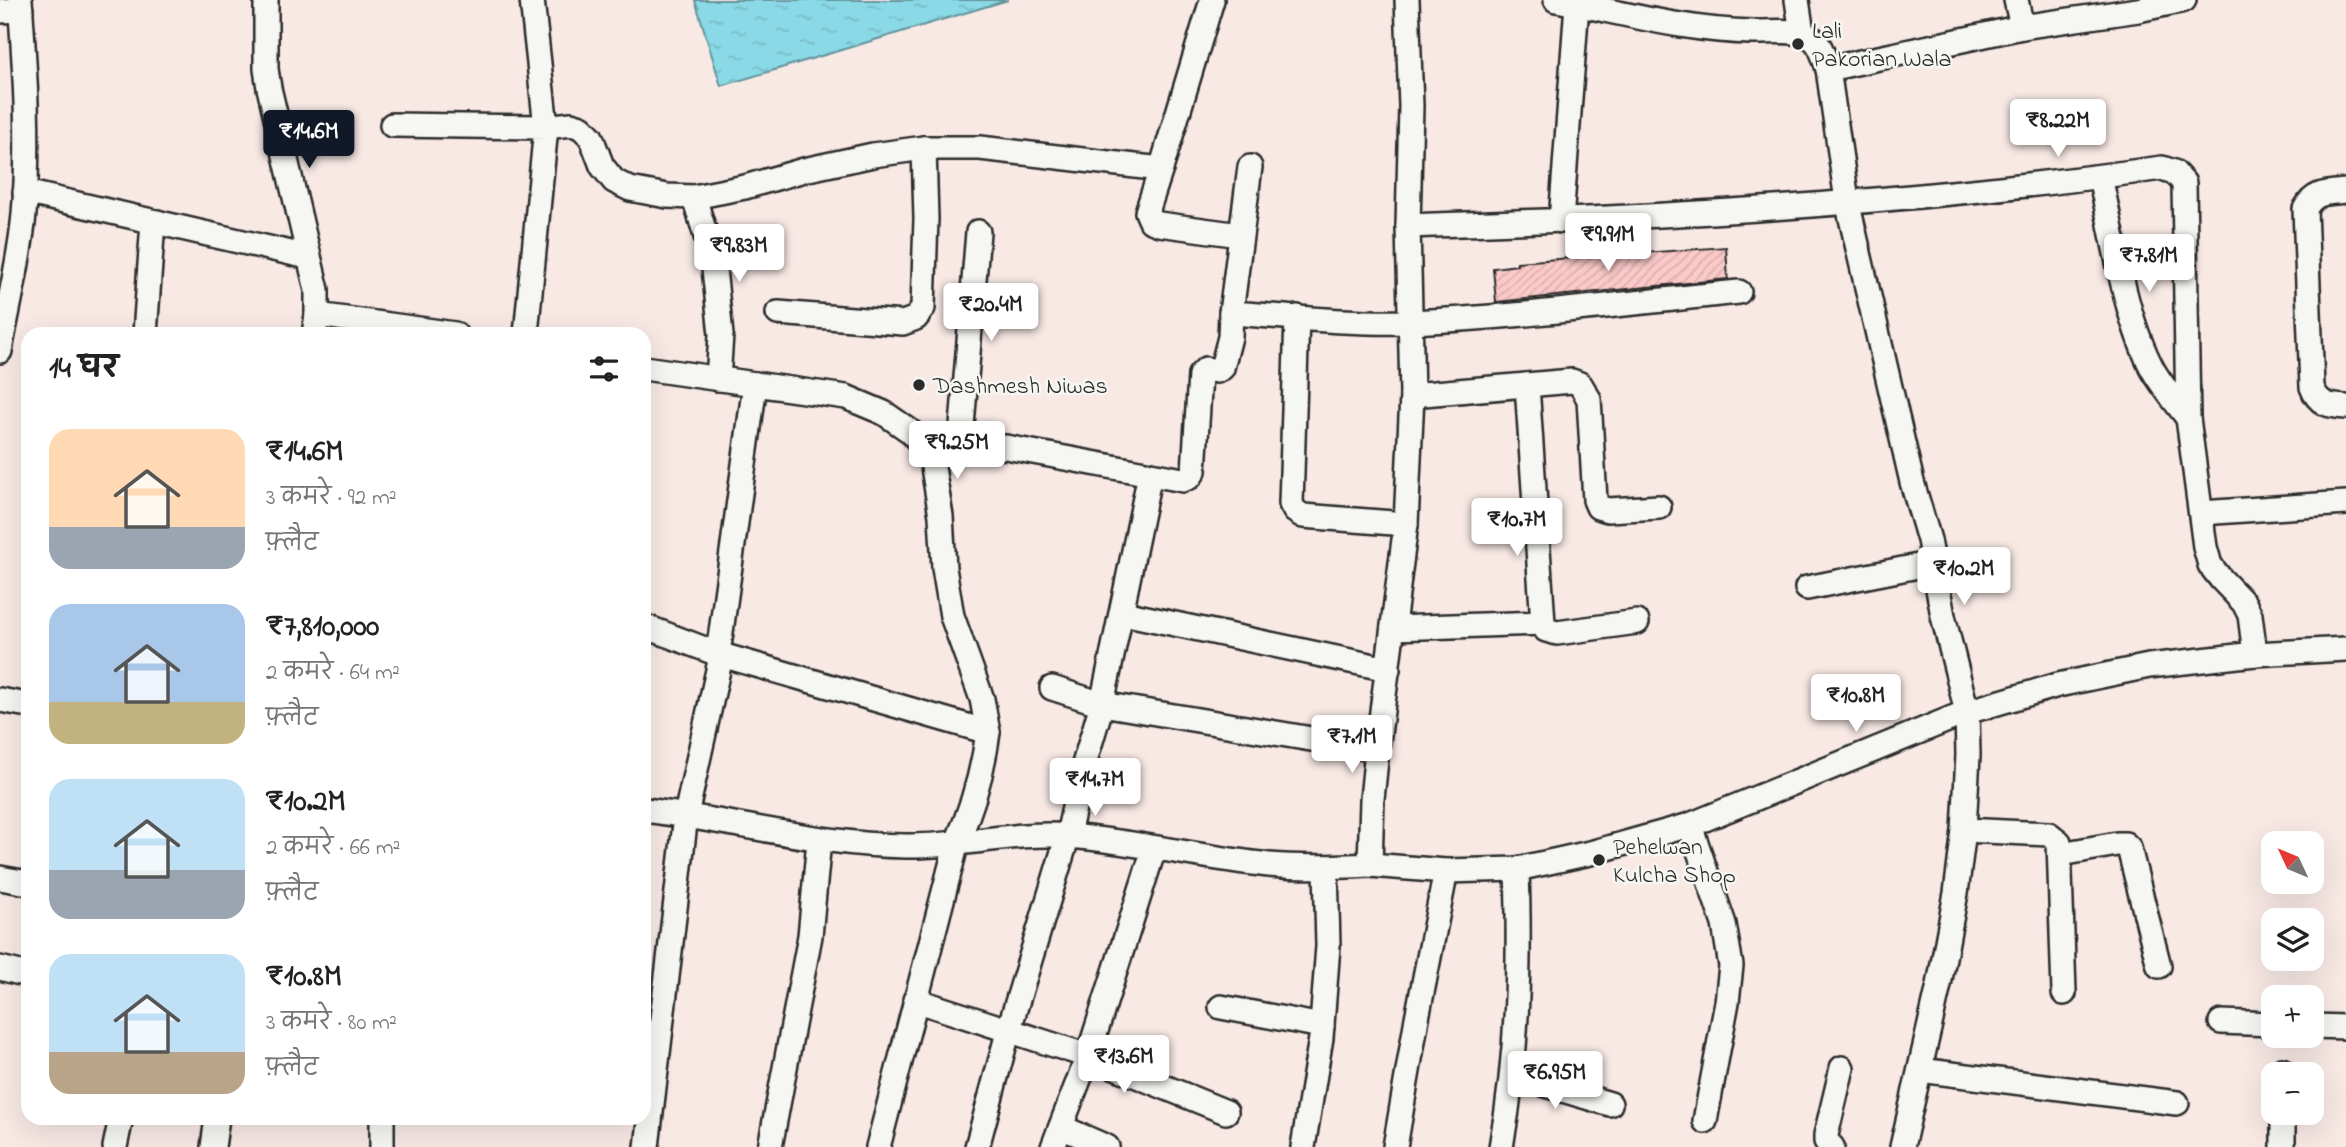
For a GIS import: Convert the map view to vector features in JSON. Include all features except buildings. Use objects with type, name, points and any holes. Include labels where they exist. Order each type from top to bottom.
[{"type":"street","points":[[266,0],[266,69],[317,290],[315,325],[352,327]]},
{"type":"street","points":[[527,327],[546,127],[532,0]]},
{"type":"street","points":[[1212,0],[1147,212],[1151,221],[1159,224],[1240,235]]},
{"type":"street","points":[[1370,865],[1377,750],[1406,524],[1412,395],[1407,0]]},
{"type":"street","points":[[1797,0],[1802,33]]},
{"type":"street","points":[[2016,0],[2022,27]]},
{"type":"street","points":[[1828,69],[2022,27],[2137,5],[2183,0]]},
{"type":"street","points":[[1561,221],[1566,2],[1694,28],[1802,33],[1813,38],[1821,48],[1828,69],[1847,201],[1967,712],[1964,830],[1955,893],[1939,985],[1902,1147]]},
{"type":"street","points":[[0,351],[22,229],[27,144],[14,7]]},
{"type":"street","points":[[392,125],[546,127],[571,124],[581,127],[591,137],[602,166],[614,181],[629,189],[667,196],[694,197],[873,155],[924,148],[980,148],[1161,169]]},
{"type":"street","points":[[778,313],[903,323],[916,318],[923,308],[926,219],[924,148]]},
{"type":"street","points":[[931,455],[1006,447],[1183,480],[1190,477],[1194,471],[1200,375],[1206,369],[1217,371],[1222,368],[1230,337],[1250,167]]},
{"type":"street","points":[[1408,226],[1561,221],[1948,194],[2162,168],[2175,172],[2184,183],[2188,418],[2205,547],[2210,565],[2244,603],[2250,615],[2255,654]]},
{"type":"street","points":[[2100,177],[2128,300],[2141,339],[2153,369],[2188,418]]},
{"type":"street","points":[[2346,191],[2320,194],[2310,199],[2305,209],[2312,387],[2323,404],[2346,407]]},
{"type":"street","points":[[25,192],[308,257]]},
{"type":"street","points":[[694,197],[713,259],[721,335],[718,379]]},
{"type":"street","points":[[146,327],[153,222],[157,222]]},
{"type":"street","points":[[960,450],[978,232]]},
{"type":"street","points":[[1231,313],[1409,322],[1739,292]]},
{"type":"street","points":[[1297,317],[1291,504],[1295,511],[1303,516],[1406,524]]},
{"type":"street","points":[[651,369],[846,397],[892,419],[910,431],[931,455],[952,616],[982,699],[988,732],[972,808],[957,842],[878,1147]]},
{"type":"street","points":[[1412,395],[1572,381],[1580,384],[1589,399],[1595,500],[1598,507],[1608,510],[1659,507]]},
{"type":"street","points":[[653,1146],[685,815],[720,661],[718,653],[755,384]]},
{"type":"street","points":[[1527,385],[1543,623],[1546,629],[1556,633],[1637,622]]},
{"type":"street","points":[[977,1147],[1009,1029],[1068,835],[1082,771],[1102,704],[1150,474]]},
{"type":"street","points":[[2201,513],[2346,503]]},
{"type":"street","points":[[1807,588],[1933,563]]},
{"type":"street","points":[[1122,613],[1388,669]]},
{"type":"street","points":[[1393,628],[1543,623]]},
{"type":"street","points":[[651,629],[718,653],[988,732]]},
{"type":"street","points":[[651,811],[819,840],[908,846],[995,837],[1068,835],[1270,865],[1370,865],[1446,871],[1517,869],[1590,853],[1690,825],[1967,712],[2058,685],[2149,666],[2255,654],[2346,649]]},
{"type":"street","points":[[1052,688],[1102,704],[1377,750]]},
{"type":"street","points":[[0,700],[21,704]]},
{"type":"street","points":[[1690,825],[1724,924],[1731,966],[1705,1121]]},
{"type":"street","points":[[1964,830],[2049,834],[2059,842],[2064,993]]},
{"type":"street","points":[[770,1147],[810,936],[819,840]]},
{"type":"street","points":[[2061,854],[2118,844],[2125,844],[2129,848],[2160,966]]},
{"type":"street","points":[[1107,1147],[1057,1137],[1088,1056],[1154,849]]},
{"type":"street","points":[[1303,1147],[1322,1026],[1328,946],[1326,867]]},
{"type":"street","points":[[1501,1147],[1512,1075],[1518,992],[1517,869]]},
{"type":"street","points":[[1395,1147],[1446,871]]},
{"type":"street","points":[[0,878],[21,882]]},
{"type":"street","points":[[0,968],[21,973]]},
{"type":"street","points":[[915,1000],[1088,1056],[1226,1112]]},
{"type":"street","points":[[1221,1007],[1322,1026]]},
{"type":"street","points":[[2221,1022],[2261,1024]]},
{"type":"street","points":[[2324,1026],[2346,1027]]},
{"type":"street","points":[[1832,1147],[1826,1141],[1826,1135],[1842,1068]]},
{"type":"street","points":[[1920,1070],[2177,1103]]},
{"type":"street","points":[[1512,1075],[1611,1104]]},
{"type":"street","points":[[115,1147],[120,1125]]},
{"type":"street","points":[[214,1147],[216,1125]]},
{"type":"street","points":[[382,1125],[382,1147]]},
{"type":"street","points":[[2283,1125],[2283,1147]]},
{"type":"water","points":[[695,0],[1008,0],[721,86]]},
{"type":"place","name":"Lali Pakorian Wala","points":[[1798,44]]},
{"type":"place","name":"Dashmesh Niwas","points":[[919,385]]},
{"type":"place","name":"Pehelwan Kulcha Shop","points":[[1599,860]]}]
